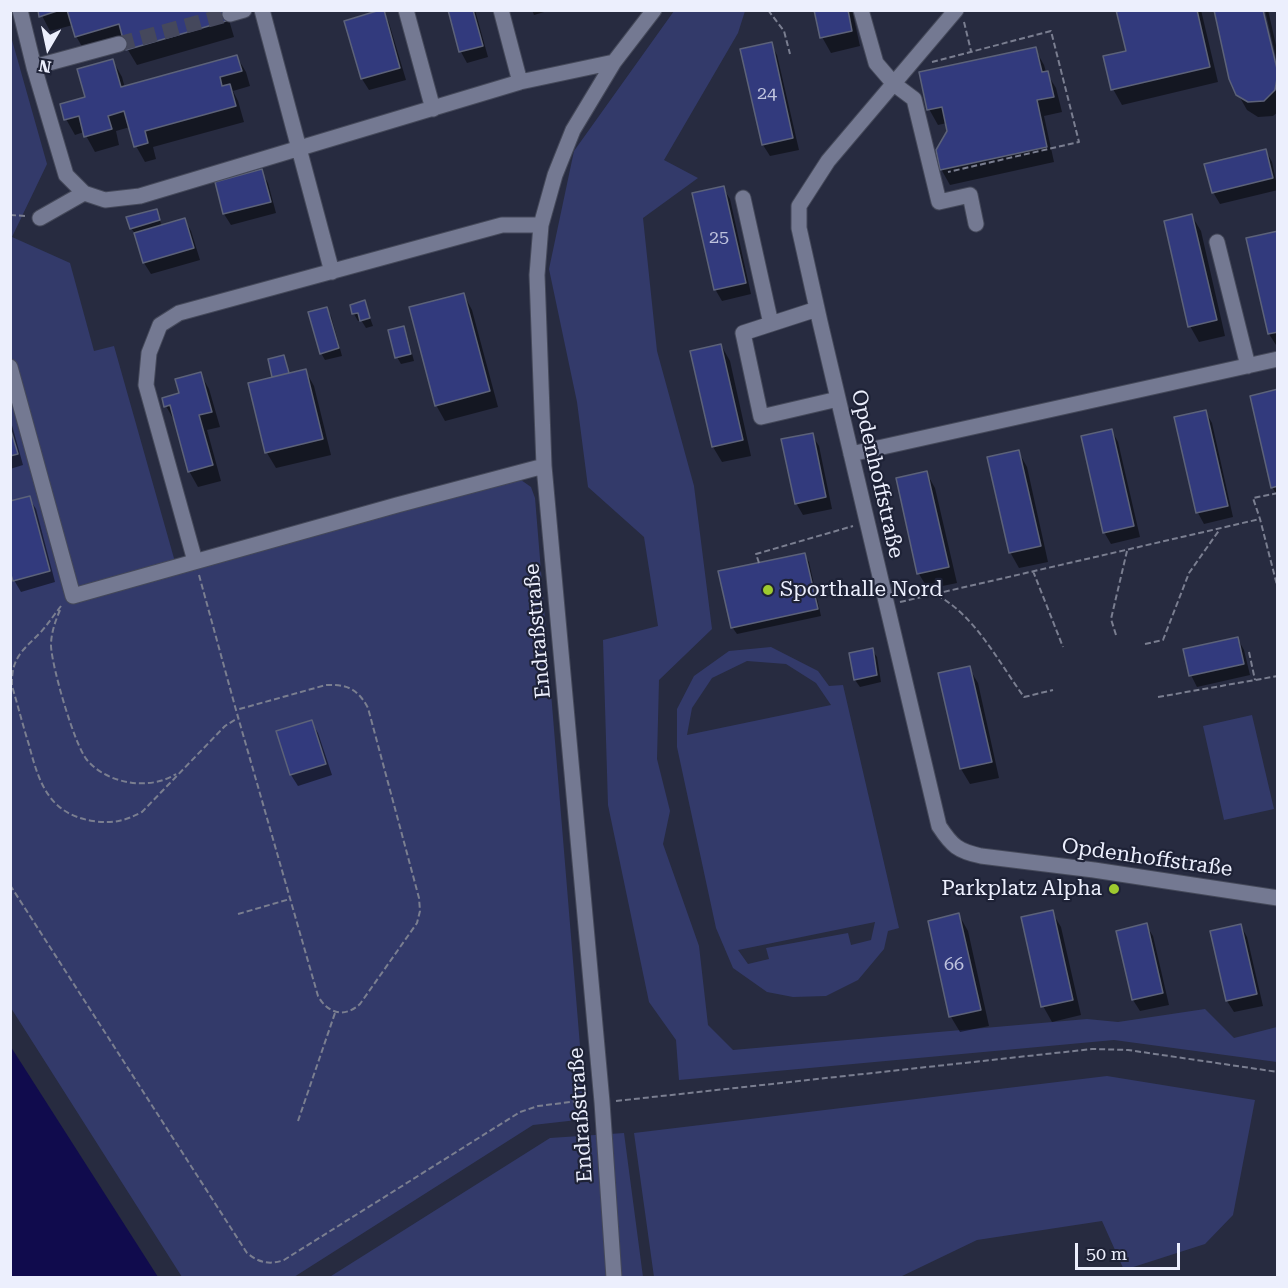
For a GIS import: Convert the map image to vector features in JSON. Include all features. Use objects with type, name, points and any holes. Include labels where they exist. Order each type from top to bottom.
[{"type":"street","points":[[20,10],[34,67],[66,175],[84,193],[105,200],[140,196],[300,150],[520,82],[614,62]]},
{"type":"street","points":[[262,10],[332,272]]},
{"type":"street","points":[[406,10],[432,109]]},
{"type":"street","points":[[501,10],[520,82]]},
{"type":"street","name":"Endraßstraße","points":[[614,1278],[602,1102],[544,466],[537,275],[542,225],[555,175],[573,130],[614,62],[654,10]]},
{"type":"street","points":[[861,10],[876,63],[894,84],[914,99],[939,202],[970,195],[976,224]]},
{"type":"street","name":"Opdenhoffstraße","points":[[956,11],[828,161],[799,206],[799,228],[817,309],[939,826],[949,843],[963,852],[981,856],[1278,897]]},
{"type":"street","points":[[34,67],[119,44]]},
{"type":"street","points":[[40,218],[84,193]]},
{"type":"street","points":[[743,198],[771,324]]},
{"type":"street","points":[[195,561],[146,385],[149,353],[160,325],[179,313],[502,225],[542,225]]},
{"type":"street","points":[[1217,242],[1248,366]]},
{"type":"street","points":[[817,309],[743,333],[761,417],[838,399]]},
{"type":"street","points":[[851,454],[1278,359]]},
{"type":"street","points":[[10,367],[73,596],[544,466]]},
{"type":"path","points":[[768,10],[784,31],[790,54]]},
{"type":"path","points":[[956,11],[963,17],[971,51]]},
{"type":"path","points":[[926,63],[1051,31],[1079,142],[933,175]]},
{"type":"path","points":[[1278,493],[1253,498],[1278,589]]},
{"type":"path","points":[[887,605],[1260,519]]},
{"type":"path","points":[[759,563],[756,554],[868,522]]},
{"type":"path","points":[[1145,644],[1163,640],[1190,573],[1221,528]]},
{"type":"path","points":[[1116,635],[1111,618],[1127,549]]},
{"type":"path","points":[[195,561],[238,718],[318,996],[328,1010],[345,1013],[360,1004],[417,923],[420,911],[419,898],[368,708],[362,696],[352,688],[340,684],[236,710]]},
{"type":"path","points":[[1033,571],[1063,647]]},
{"type":"path","points":[[936,594],[968,618],[1024,697],[1053,690]]},
{"type":"path","points":[[181,771],[161,781],[124,782],[106,774],[88,761],[78,745],[53,660],[52,631],[63,604],[48,624],[21,651],[15,661],[12,686],[38,779],[48,797],[63,810],[81,819],[104,823],[126,820],[142,812],[225,726],[238,718]]},
{"type":"path","points":[[1249,652],[1255,680]]},
{"type":"path","points":[[1158,697],[1278,676]]},
{"type":"path","points":[[10,885],[247,1253],[261,1262],[284,1260],[520,1112],[538,1106],[585,1100],[602,1102],[1092,1049],[1128,1050],[1278,1072]]},
{"type":"path","points":[[238,914],[290,899]]},
{"type":"path","points":[[298,1121],[335,1012]]},
{"type":"shaded area","points":[[674,11],[745,11],[738,33],[664,160],[698,178],[643,218],[657,351],[694,486],[712,629],[659,680],[657,759],[670,811],[663,844],[699,946],[708,1025],[733,1050],[1087,1019],[1118,1022],[1205,1009],[1234,1038],[1277,1027],[1277,1062],[1114,1040],[679,1080],[676,1040],[649,1002],[608,805],[603,640],[658,626],[644,537],[588,487],[577,402],[549,269],[574,151]]},
{"type":"shaded area","points":[[10,33],[47,164],[12,237],[70,263],[94,351],[114,346],[177,569],[521,480],[531,487],[535,498],[586,1119],[533,1125],[294,1277],[182,1277],[11,1008]]},
{"type":"shaded area","points":[[771,647],[818,671],[829,686],[843,685],[899,928],[888,931],[884,949],[858,980],[826,996],[793,997],[767,992],[733,968],[716,928],[677,747],[677,709],[694,676],[729,651]],"holes":[[[747,661],[786,664],[816,683],[831,705],[687,735],[692,708],[712,678]],[[875,922],[871,940],[851,945],[848,933],[766,948],[769,959],[748,964],[738,950]]]},
{"type":"shaded area","points":[[1252,715],[1274,809],[1224,820],[1203,726]]},
{"type":"shaded area","points":[[11,1047],[158,1277],[11,1277]]},
{"type":"shaded area","points":[[1107,1076],[1255,1100],[1233,1215],[1205,1244],[1124,1270],[1102,1221],[977,1240],[900,1277],[654,1277],[634,1133]]},
{"type":"shaded area","points":[[624,1133],[643,1277],[328,1278],[550,1138]]},
{"type":"building","points":[[38,10],[60,10],[39,17]]},
{"type":"building","points":[[67,10],[223,10],[226,21],[126,50],[119,24],[75,37]]},
{"type":"building","points":[[384,10],[400,68],[361,79],[344,21]]},
{"type":"building","points":[[448,10],[473,10],[483,46],[459,52]]},
{"type":"building","points":[[814,10],[848,10],[852,31],[820,38]]},
{"type":"building","points":[[1116,10],[1197,10],[1210,67],[1111,90],[1103,56],[1126,51]]},
{"type":"building","points":[[1214,10],[1263,10],[1278,73],[1275,90],[1264,101],[1248,102],[1236,95],[1229,79]]},
{"type":"building","points":[[772,42],[793,138],[762,145],[740,49]]},
{"type":"building","points":[[1036,47],[1042,72],[1048,71],[1054,97],[1037,100],[1047,147],[940,170],[936,150],[947,131],[942,107],[927,110],[919,72]]},
{"type":"building","points":[[237,55],[242,71],[220,77],[222,86],[230,84],[236,106],[145,131],[148,143],[134,147],[124,111],[108,116],[112,129],[84,137],[79,116],[64,120],[60,104],[85,97],[77,69],[113,59],[121,87]]},
{"type":"building","points":[[1266,149],[1273,178],[1212,193],[1204,164]]},
{"type":"building","points":[[262,169],[271,202],[223,214],[215,182]]},
{"type":"building","points":[[724,186],[746,283],[714,290],[692,193]]},
{"type":"building","points":[[157,209],[160,220],[130,229],[126,217]]},
{"type":"building","points":[[1192,214],[1217,320],[1188,327],[1164,221]]},
{"type":"building","points":[[185,218],[194,248],[143,263],[134,233]]},
{"type":"building","points":[[1278,231],[1278,332],[1268,334],[1246,238]]},
{"type":"building","points":[[464,293],[490,391],[435,406],[409,307]]},
{"type":"building","points":[[365,300],[370,318],[360,321],[358,313],[352,314],[350,305]]},
{"type":"building","points":[[327,307],[339,348],[320,354],[308,312]]},
{"type":"building","points":[[404,326],[411,354],[395,358],[388,330]]},
{"type":"building","points":[[721,344],[743,440],[712,447],[690,351]]},
{"type":"building","points":[[284,355],[289,373],[272,377],[268,359]]},
{"type":"building","points":[[306,369],[323,439],[265,453],[248,383]]},
{"type":"building","points":[[201,372],[212,412],[199,415],[213,465],[188,472],[170,405],[164,407],[162,398],[179,393],[175,379]]},
{"type":"building","points":[[1278,389],[1278,486],[1271,488],[1250,396]]},
{"type":"building","points":[[1206,410],[1228,506],[1196,513],[1174,417]]},
{"type":"building","points":[[10,427],[18,454],[10,456]]},
{"type":"building","points":[[1112,429],[1134,526],[1103,533],[1081,436]]},
{"type":"building","points":[[813,433],[826,497],[795,504],[781,439]]},
{"type":"building","points":[[1019,450],[1041,546],[1009,553],[987,457]]},
{"type":"building","points":[[927,471],[949,567],[917,574],[896,478]]},
{"type":"building","points":[[30,496],[50,571],[13,581],[10,572],[10,501]]},
{"type":"building","name":"Sporthalle Nord","points":[[805,553],[818,609],[731,628],[718,571]]},
{"type":"building","points":[[1238,637],[1244,664],[1189,676],[1183,649]]},
{"type":"building","points":[[873,648],[877,675],[854,680],[849,653]]},
{"type":"building","points":[[970,666],[992,762],[960,769],[938,673]]},
{"type":"building","points":[[312,720],[326,764],[290,775],[276,731]]},
{"type":"building","points":[[1053,910],[1073,1000],[1041,1007],[1021,917]]},
{"type":"building","points":[[959,913],[981,1010],[949,1017],[928,921]]},
{"type":"building","points":[[1147,923],[1163,993],[1132,1000],[1116,931]]},
{"type":"building","points":[[1241,924],[1257,994],[1226,1001],[1210,931]]},
{"type":"tunnel","points":[[119,44],[230,14]]},
{"type":"place","name":"Sporthalle Nord","points":[[768,590]]},
{"type":"place","name":"Parkplatz Alpha","points":[[1114,889]]}]
